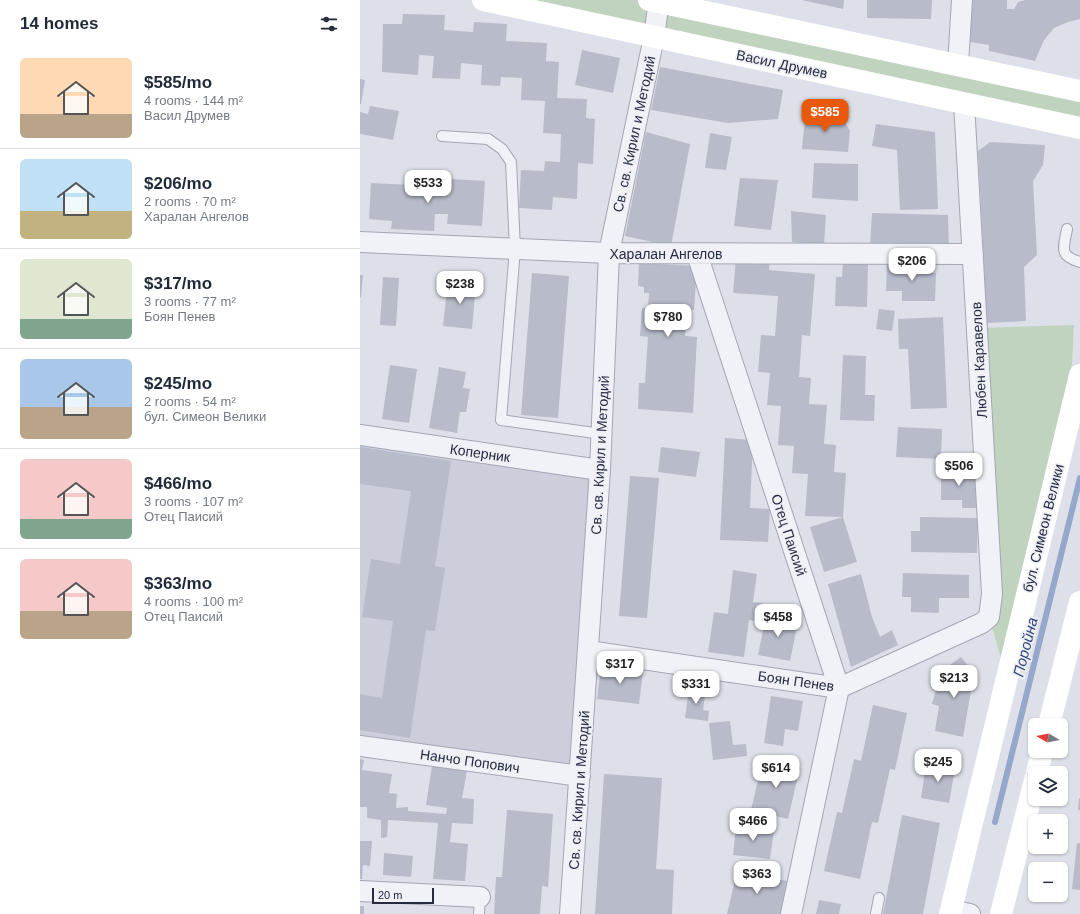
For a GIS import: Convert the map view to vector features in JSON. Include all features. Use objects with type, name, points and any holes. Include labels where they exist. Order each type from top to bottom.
[{"type":"street","name":"Васил Друмев","points":[[483,0],[1080,128]]},
{"type":"street","points":[[958,65],[962,0]]},
{"type":"street","name":"Св. св. Кирил и Методий","points":[[570,914],[600,470],[609,253],[654,37],[656,1]]},
{"type":"street","points":[[656,1],[1080,91]]},
{"type":"street","name":"Любен Каравелов","points":[[964,103],[992,594],[989,616]]},
{"type":"street","name":"Харалан Ангелов","points":[[360,242],[609,253],[973,254]]},
{"type":"street","name":"Отец Паисий","points":[[697,254],[839,688]]},
{"type":"street","name":"бул. Симеон Велики","points":[[957,913],[1080,375]]},
{"type":"street","name":"Коперник","points":[[360,435],[600,470]]},
{"type":"street","points":[[1051,718],[1080,602]]},
{"type":"street","name":"Боян Пенев","points":[[588,651],[839,688],[982,623],[989,616]]},
{"type":"street","points":[[791,914],[839,688]]},
{"type":"street","name":"Нанчо Попович","points":[[360,746],[580,776]]},
{"type":"street","points":[[1001,914],[1028,806]]},
{"type":"street","points":[[360,891],[479,905]]},
{"type":"lane","points":[[442,136],[488,139],[502,149],[511,162],[515,249],[501,420],[602,434]]},
{"type":"lane","points":[[1067,229],[1064,249],[1066,255],[1071,259],[1080,262]]},
{"type":"lane","points":[[876,914],[879,898]]},
{"type":"shaded area","points":[[360,435],[600,470],[580,776],[360,746]]},
{"type":"green space","points":[[483,0],[649,0],[1080,91],[1080,128]]},
{"type":"green space","points":[[1074,325],[1072,364],[1001,658],[989,617],[978,328]]},
{"type":"building","points":[[802,0],[844,0],[843,9]]},
{"type":"building","points":[[867,0],[932,0],[931,19],[867,18]]},
{"type":"building","points":[[972,0],[1007,0],[1007,9],[1014,9],[1018,2],[1025,0],[1080,0],[1080,19],[1054,28],[1044,40],[1035,61],[989,51],[989,45],[970,42]]},
{"type":"building","points":[[403,14],[445,15],[444,30],[473,32],[474,22],[507,24],[506,41],[547,43],[546,61],[559,62],[557,98],[587,99],[586,118],[595,119],[593,164],[578,163],[577,199],[553,197],[552,210],[519,208],[521,170],[544,171],[545,161],[560,162],[561,134],[543,133],[545,101],[521,100],[522,78],[501,77],[500,86],[481,85],[482,65],[461,63],[460,79],[432,78],[434,56],[419,55],[418,75],[382,72],[383,24],[402,24]]},
{"type":"building","points":[[582,50],[620,58],[613,93],[575,85]]},
{"type":"building","points":[[660,67],[783,90],[778,119],[728,123],[651,110]]},
{"type":"building","points":[[360,79],[365,80],[361,104],[360,104]]},
{"type":"building","points":[[370,106],[399,111],[393,140],[360,134],[360,112],[368,114]]},
{"type":"building","points":[[806,109],[826,112],[846,124],[850,131],[848,152],[802,149]]},
{"type":"building","points":[[876,124],[935,132],[938,209],[900,210],[897,150],[872,146]]},
{"type":"building","points":[[646,132],[690,144],[671,246],[625,236]]},
{"type":"building","points":[[710,133],[732,137],[726,170],[705,168]]},
{"type":"building","points":[[990,142],[1045,145],[1043,165],[1033,181],[1037,255],[1024,267],[1026,321],[987,323],[978,151]]},
{"type":"building","points":[[814,163],[858,164],[858,201],[812,198]]},
{"type":"building","points":[[433,178],[485,181],[482,226],[447,224],[448,214],[435,214],[434,231],[391,229],[392,221],[369,219],[371,183],[432,186]]},
{"type":"building","points":[[740,178],[778,180],[771,230],[734,226]]},
{"type":"building","points":[[791,211],[826,215],[824,245],[792,242]]},
{"type":"building","points":[[872,213],[948,215],[949,249],[870,245]]},
{"type":"building","points":[[736,258],[770,260],[769,270],[815,274],[810,336],[802,335],[799,377],[811,378],[809,404],[827,405],[824,444],[836,445],[834,472],[846,473],[843,517],[805,516],[808,474],[792,473],[794,446],[778,445],[781,406],[767,405],[770,373],[758,372],[761,335],[775,336],[778,296],[733,293]]},
{"type":"building","points":[[843,262],[868,263],[867,307],[835,306],[836,277],[842,277]]},
{"type":"building","points":[[639,263],[697,266],[694,310],[687,310],[685,336],[697,337],[693,413],[638,409],[639,383],[645,383],[648,337],[640,336],[642,308],[648,308],[649,293],[644,293],[644,287],[638,286]]},
{"type":"building","points":[[887,265],[930,265],[930,273],[936,273],[935,301],[902,301],[902,291],[886,291]]},
{"type":"building","points":[[532,273],[569,276],[558,418],[521,415]]},
{"type":"building","points":[[360,275],[363,275],[361,298],[360,297]]},
{"type":"building","points":[[383,277],[399,278],[396,326],[380,325]]},
{"type":"building","points":[[448,280],[476,283],[472,329],[443,326]]},
{"type":"building","points":[[879,309],[895,311],[892,331],[876,329]]},
{"type":"building","points":[[943,317],[947,408],[911,409],[908,349],[899,349],[898,319]]},
{"type":"building","points":[[843,355],[866,356],[865,395],[875,395],[874,421],[840,420]]},
{"type":"building","points":[[390,365],[417,369],[409,423],[382,419]]},
{"type":"building","points":[[439,367],[466,372],[463,388],[470,389],[466,412],[460,412],[457,433],[429,428]]},
{"type":"building","points":[[898,427],[942,429],[941,459],[896,457]]},
{"type":"building","points":[[725,438],[753,440],[750,508],[770,509],[768,542],[720,540]]},
{"type":"building","points":[[360,447],[451,461],[435,566],[445,568],[435,631],[426,630],[410,738],[360,730],[360,694],[382,698],[393,621],[362,617],[371,559],[400,564],[411,491],[360,484]]},
{"type":"building","points":[[661,447],[700,452],[696,477],[658,472]]},
{"type":"building","points":[[941,470],[975,470],[976,508],[962,508],[962,500],[941,500]]},
{"type":"building","points":[[630,476],[659,478],[647,618],[619,616]]},
{"type":"building","points":[[843,517],[857,562],[824,572],[810,527]]},
{"type":"building","points":[[920,517],[978,518],[977,553],[911,552],[911,531],[920,531]]},
{"type":"building","points":[[733,570],[757,574],[753,602],[763,603],[761,622],[749,620],[744,657],[708,652],[714,612],[728,614]]},
{"type":"building","points":[[903,573],[969,575],[969,598],[939,598],[939,613],[911,612],[911,597],[902,597]]},
{"type":"building","points":[[861,574],[872,617],[880,637],[892,630],[898,645],[851,667],[828,584]]},
{"type":"building","points":[[766,616],[798,622],[790,661],[758,655]]},
{"type":"building","points":[[961,657],[974,673],[963,737],[935,731],[939,706],[932,704],[938,683],[948,683],[951,664]]},
{"type":"building","points":[[601,666],[643,672],[639,704],[597,699]]},
{"type":"building","points":[[689,687],[706,689],[703,710],[709,711],[708,721],[685,718]]},
{"type":"building","points":[[771,696],[803,701],[798,731],[785,729],[783,746],[764,743]]},
{"type":"building","points":[[873,705],[907,713],[895,770],[890,769],[878,823],[872,822],[860,879],[824,871],[837,812],[842,813],[854,759],[861,761]]},
{"type":"building","points":[[730,721],[733,745],[746,744],[747,756],[713,760],[709,723]]},
{"type":"building","points":[[360,759],[364,760],[362,770],[392,774],[389,793],[397,794],[396,808],[408,807],[408,811],[446,814],[447,808],[426,805],[432,766],[467,771],[462,798],[474,799],[473,824],[452,823],[450,842],[468,844],[465,881],[433,879],[438,823],[388,820],[387,837],[381,838],[381,820],[367,818],[367,807],[360,807]]},
{"type":"building","points":[[763,759],[800,767],[788,819],[751,810]]},
{"type":"building","points":[[926,764],[955,769],[949,803],[921,798]]},
{"type":"building","points":[[604,774],[662,778],[656,869],[674,870],[672,914],[595,914]]},
{"type":"building","points":[[1079,798],[1080,810],[1078,810]]},
{"type":"building","points":[[507,810],[553,814],[548,887],[542,886],[540,914],[494,914],[496,877],[502,877]]},
{"type":"building","points":[[902,815],[940,823],[923,914],[883,914]]},
{"type":"building","points":[[736,826],[774,830],[770,859],[733,855]]},
{"type":"building","points":[[360,841],[372,841],[370,866],[363,865],[362,879],[360,879]]},
{"type":"building","points":[[1077,843],[1080,843],[1080,890],[1072,889]]},
{"type":"building","points":[[384,853],[413,856],[411,877],[383,875]]},
{"type":"building","points":[[737,871],[787,881],[780,914],[727,914]]},
{"type":"building","points":[[819,900],[841,904],[839,914],[816,914]]},
{"type":"building","points":[[360,906],[364,906],[364,914],[360,914]]},
{"type":"waterway","name":"Поройна","points":[[995,822],[1080,478]]}]
